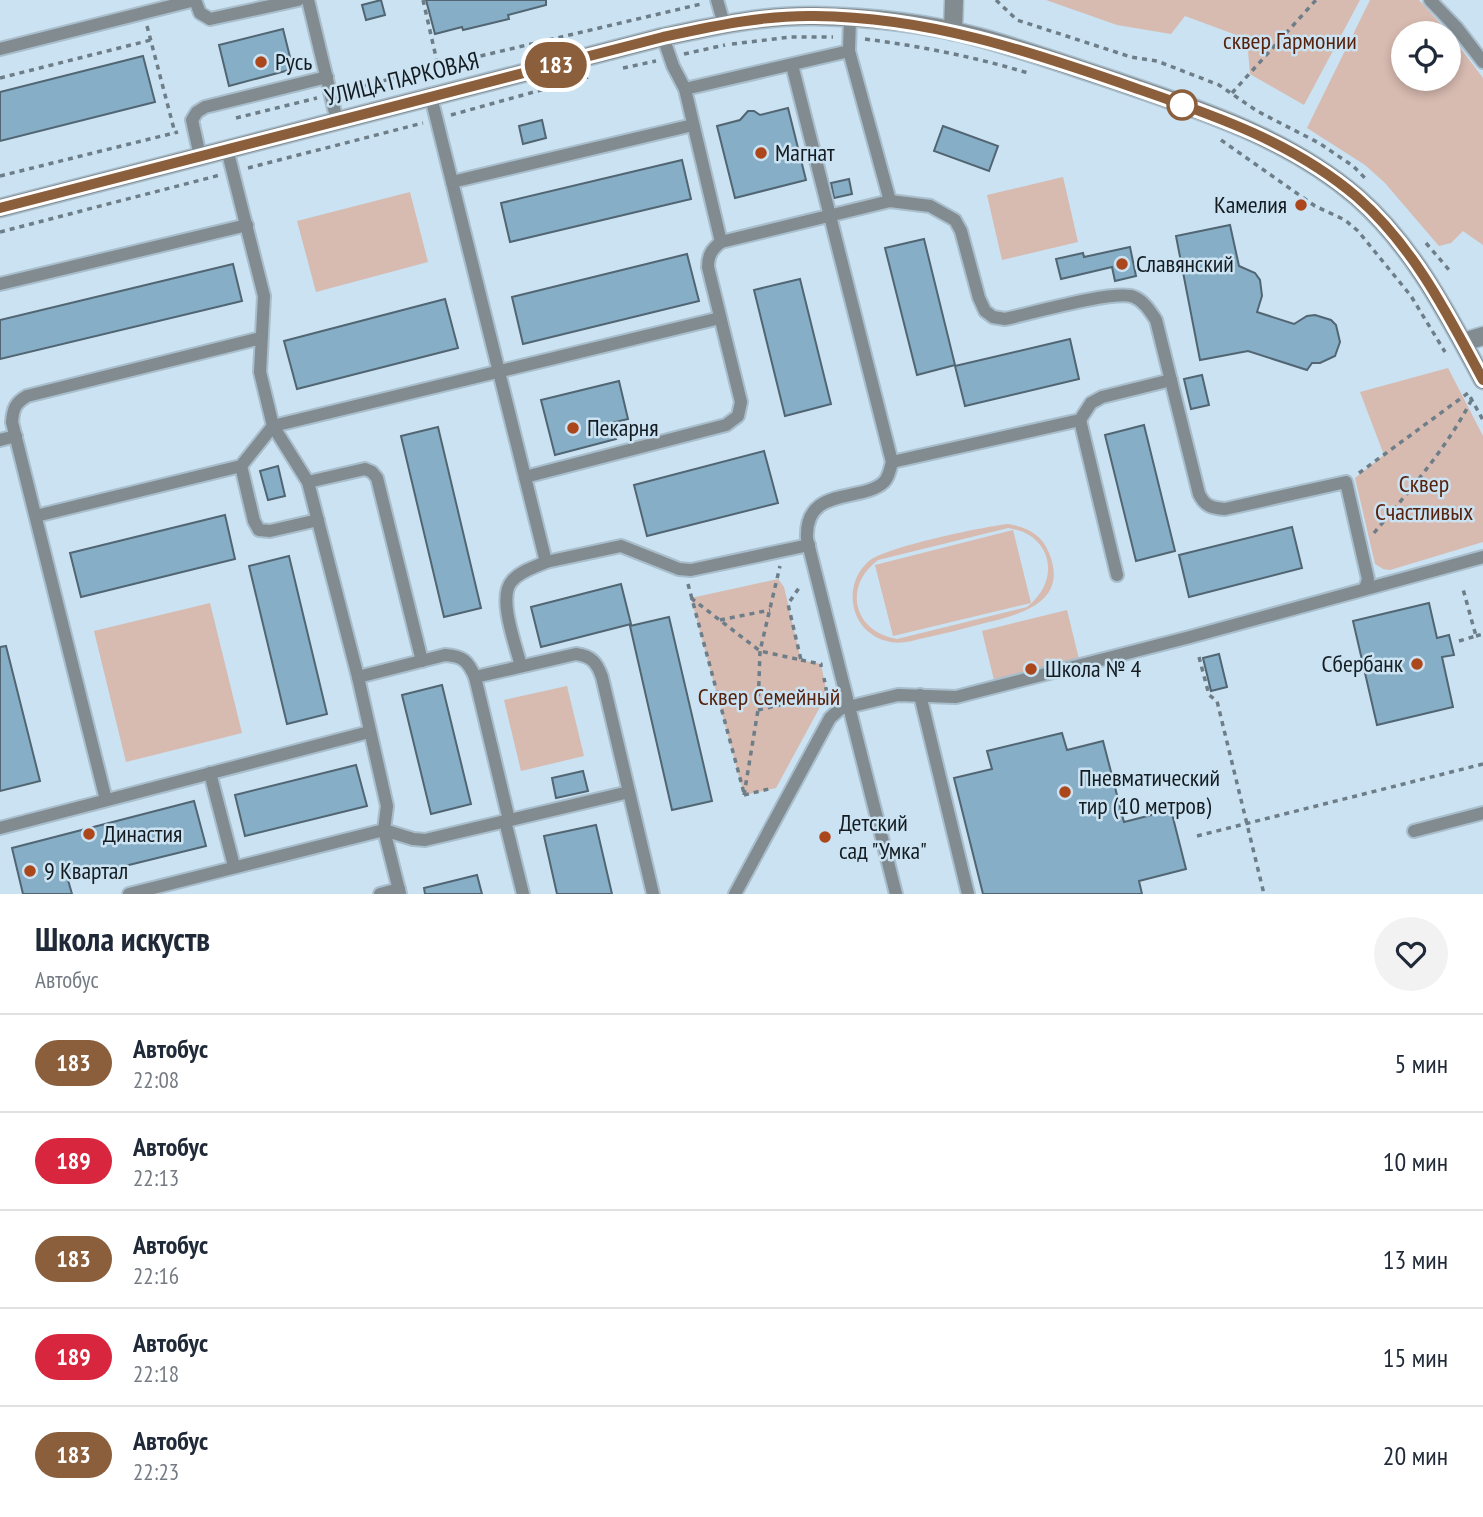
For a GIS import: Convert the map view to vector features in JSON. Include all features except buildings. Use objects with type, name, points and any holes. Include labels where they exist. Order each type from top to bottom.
[{"type":"street","points":[[953,31],[954,0]]},
{"type":"street","name":"УЛИЦА ПАРКОВАЯ","points":[[0,208],[663,37],[724,24],[784,16],[850,17],[953,31],[1006,45],[1187,106],[1259,135],[1309,162],[1357,198],[1397,239],[1429,284],[1483,380]]},
{"type":"street","points":[[1463,342],[1483,336]]},
{"type":"lane","points":[[0,49],[195,0],[200,13],[210,19],[298,0]]},
{"type":"lane","points":[[308,0],[337,121]]},
{"type":"lane","points":[[718,0],[724,24]]},
{"type":"lane","points":[[1430,0],[1457,28],[1483,62]]},
{"type":"lane","points":[[850,17],[849,51],[890,201]]},
{"type":"lane","points":[[663,37],[685,89],[721,242]]},
{"type":"lane","points":[[685,89],[849,51]]},
{"type":"lane","points":[[792,65],[892,462],[886,481],[877,487],[834,499],[820,506],[807,529],[896,894]]},
{"type":"lane","points":[[200,156],[192,120],[197,112],[205,107],[327,77]]},
{"type":"lane","points":[[431,97],[546,562]]},
{"type":"lane","points":[[452,182],[693,125]]},
{"type":"lane","points":[[228,149],[264,296],[260,372],[273,426],[308,482],[358,677],[387,806],[384,830],[400,892],[380,894]]},
{"type":"lane","points":[[525,477],[726,425],[738,416],[741,402],[708,267],[708,257],[713,248],[721,242],[890,201],[930,206],[955,220],[961,231],[979,298],[985,311],[992,317],[1005,319],[1112,296],[1132,296],[1146,305],[1156,320],[1199,494],[1204,503],[1212,508],[1225,509],[1346,482],[1368,579],[1365,589]]},
{"type":"lane","points":[[0,284],[247,226]]},
{"type":"lane","points":[[36,516],[241,466],[273,426],[720,318]]},
{"type":"lane","points":[[106,800],[12,422],[12,411],[17,402],[27,396],[261,338]]},
{"type":"lane","points":[[892,462],[1080,420],[1091,403],[1102,397],[1171,380]]},
{"type":"lane","points":[[1080,420],[1117,575]]},
{"type":"lane","points":[[0,440],[16,436]]},
{"type":"lane","points":[[241,466],[254,521],[259,530],[270,531],[318,520]]},
{"type":"lane","points":[[308,482],[365,469],[377,478],[422,661]]},
{"type":"lane","points":[[521,666],[506,602],[507,590],[511,581],[522,573],[546,562],[621,546],[684,570],[706,568],[809,545]]},
{"type":"lane","points":[[735,894],[830,718],[840,709],[898,695],[956,697],[1483,557]]},
{"type":"lane","points":[[475,677],[576,654],[587,655],[598,665],[653,894]]},
{"type":"lane","points":[[358,677],[445,656],[458,656],[469,662],[475,677],[523,894]]},
{"type":"lane","points":[[920,695],[968,894]]},
{"type":"lane","points":[[0,828],[369,732]]},
{"type":"lane","points":[[210,773],[234,866]]},
{"type":"lane","points":[[129,894],[384,830],[425,840],[629,792]]},
{"type":"lane","points":[[1414,831],[1483,813]]},
{"type":"path","points":[[423,0],[438,66],[704,3]]},
{"type":"path","points":[[996,0],[1017,20]]},
{"type":"path","points":[[1232,93],[1315,0]]},
{"type":"path","points":[[144,13],[174,132]]},
{"type":"path","points":[[0,78],[151,40]]},
{"type":"path","points":[[906,44],[1033,75]]},
{"type":"path","points":[[1214,136],[1315,206],[1345,220],[1358,231],[1411,296],[1448,359]]},
{"type":"path","points":[[1346,482],[1468,393],[1483,421]]},
{"type":"path","points":[[1360,550],[1415,484],[1472,400]]},
{"type":"path","points":[[744,795],[758,710],[760,651],[778,579],[780,558]]},
{"type":"path","points":[[684,570],[744,795]]},
{"type":"path","points":[[801,660],[788,604],[803,583]]},
{"type":"path","points":[[1463,589],[1476,636]]},
{"type":"path","points":[[691,598],[760,651],[821,664],[827,694],[821,706]]},
{"type":"path","points":[[720,620],[770,610]]},
{"type":"path","points":[[1459,641],[1483,634]]},
{"type":"path","points":[[1199,657],[1209,695],[1217,701],[1264,894]]},
{"type":"path","points":[[758,710],[827,694]]},
{"type":"path","points":[[1197,836],[1483,764]]},
{"type":"path","points":[[744,795],[776,788]]},
{"type":"green space","name":"сквер Гармонии","points":[[1046,0],[1360,0],[1304,105],[1250,74],[1247,39],[1185,16],[1171,34],[1117,25]]},
{"type":"green space","points":[[1370,0],[1419,0],[1438,21],[1391,21],[1391,91],[1461,91],[1461,49],[1483,78],[1483,245],[1463,231],[1451,243],[1439,246],[1385,183],[1365,165],[1307,128]]},
{"type":"green space","points":[[1063,177],[1078,242],[1002,260],[987,195]]},
{"type":"green space","points":[[410,192],[428,262],[316,292],[297,221]]},
{"type":"green space","name":"Сквер Счастливых","points":[[1448,368],[1483,436],[1483,542],[1390,570],[1383,569],[1375,564],[1355,478],[1384,455],[1360,392]]},
{"type":"green space","points":[[1008,524],[1027,529],[1038,536],[1049,553],[1054,570],[1052,584],[1046,596],[1036,604],[1010,616],[896,643],[874,636],[858,618],[854,607],[855,582],[869,561],[914,544]],"holes":[[[1008,528],[1023,532],[1043,549],[1048,572],[1038,596],[1027,607],[897,639],[882,635],[871,628],[863,618],[858,607],[860,583],[878,560]]]},
{"type":"green space","points":[[1013,530],[1031,603],[893,636],[875,565]]},
{"type":"green space","name":"Сквер Семейный","points":[[778,579],[784,587],[801,660],[821,664],[827,694],[776,788],[744,795],[691,598]]},
{"type":"green space","points":[[210,603],[242,733],[126,762],[94,631]]},
{"type":"green space","points":[[1067,610],[1079,659],[994,680],[982,631]]},
{"type":"green space","points":[[567,686],[584,756],[521,771],[504,700]]},
{"type":"bus line","name":"183","points":[[0,208],[663,37],[754,19],[784,16],[850,17],[909,23],[979,37],[1121,83],[1232,123],[1309,162],[1357,198],[1397,239],[1446,310],[1483,380]]},
{"type":"place","name":"Русь","points":[[261,62]]},
{"type":"place","name":"Магнат","points":[[761,153]]},
{"type":"place","name":"Камелия","points":[[1301,205]]},
{"type":"place","name":"Славянский","points":[[1122,264]]},
{"type":"place","name":"Пекарня","points":[[573,428]]},
{"type":"place","name":"Сбербанк","points":[[1417,664]]},
{"type":"place","name":"Школа № 4","points":[[1031,669]]},
{"type":"place","name":"Пневматический тир (10 метров)","points":[[1065,792]]},
{"type":"place","name":"Династия","points":[[89,834]]},
{"type":"place","name":"Детский сад \"Умка\"","points":[[825,837]]},
{"type":"place","name":"9 Квартал","points":[[30,871]]}]
